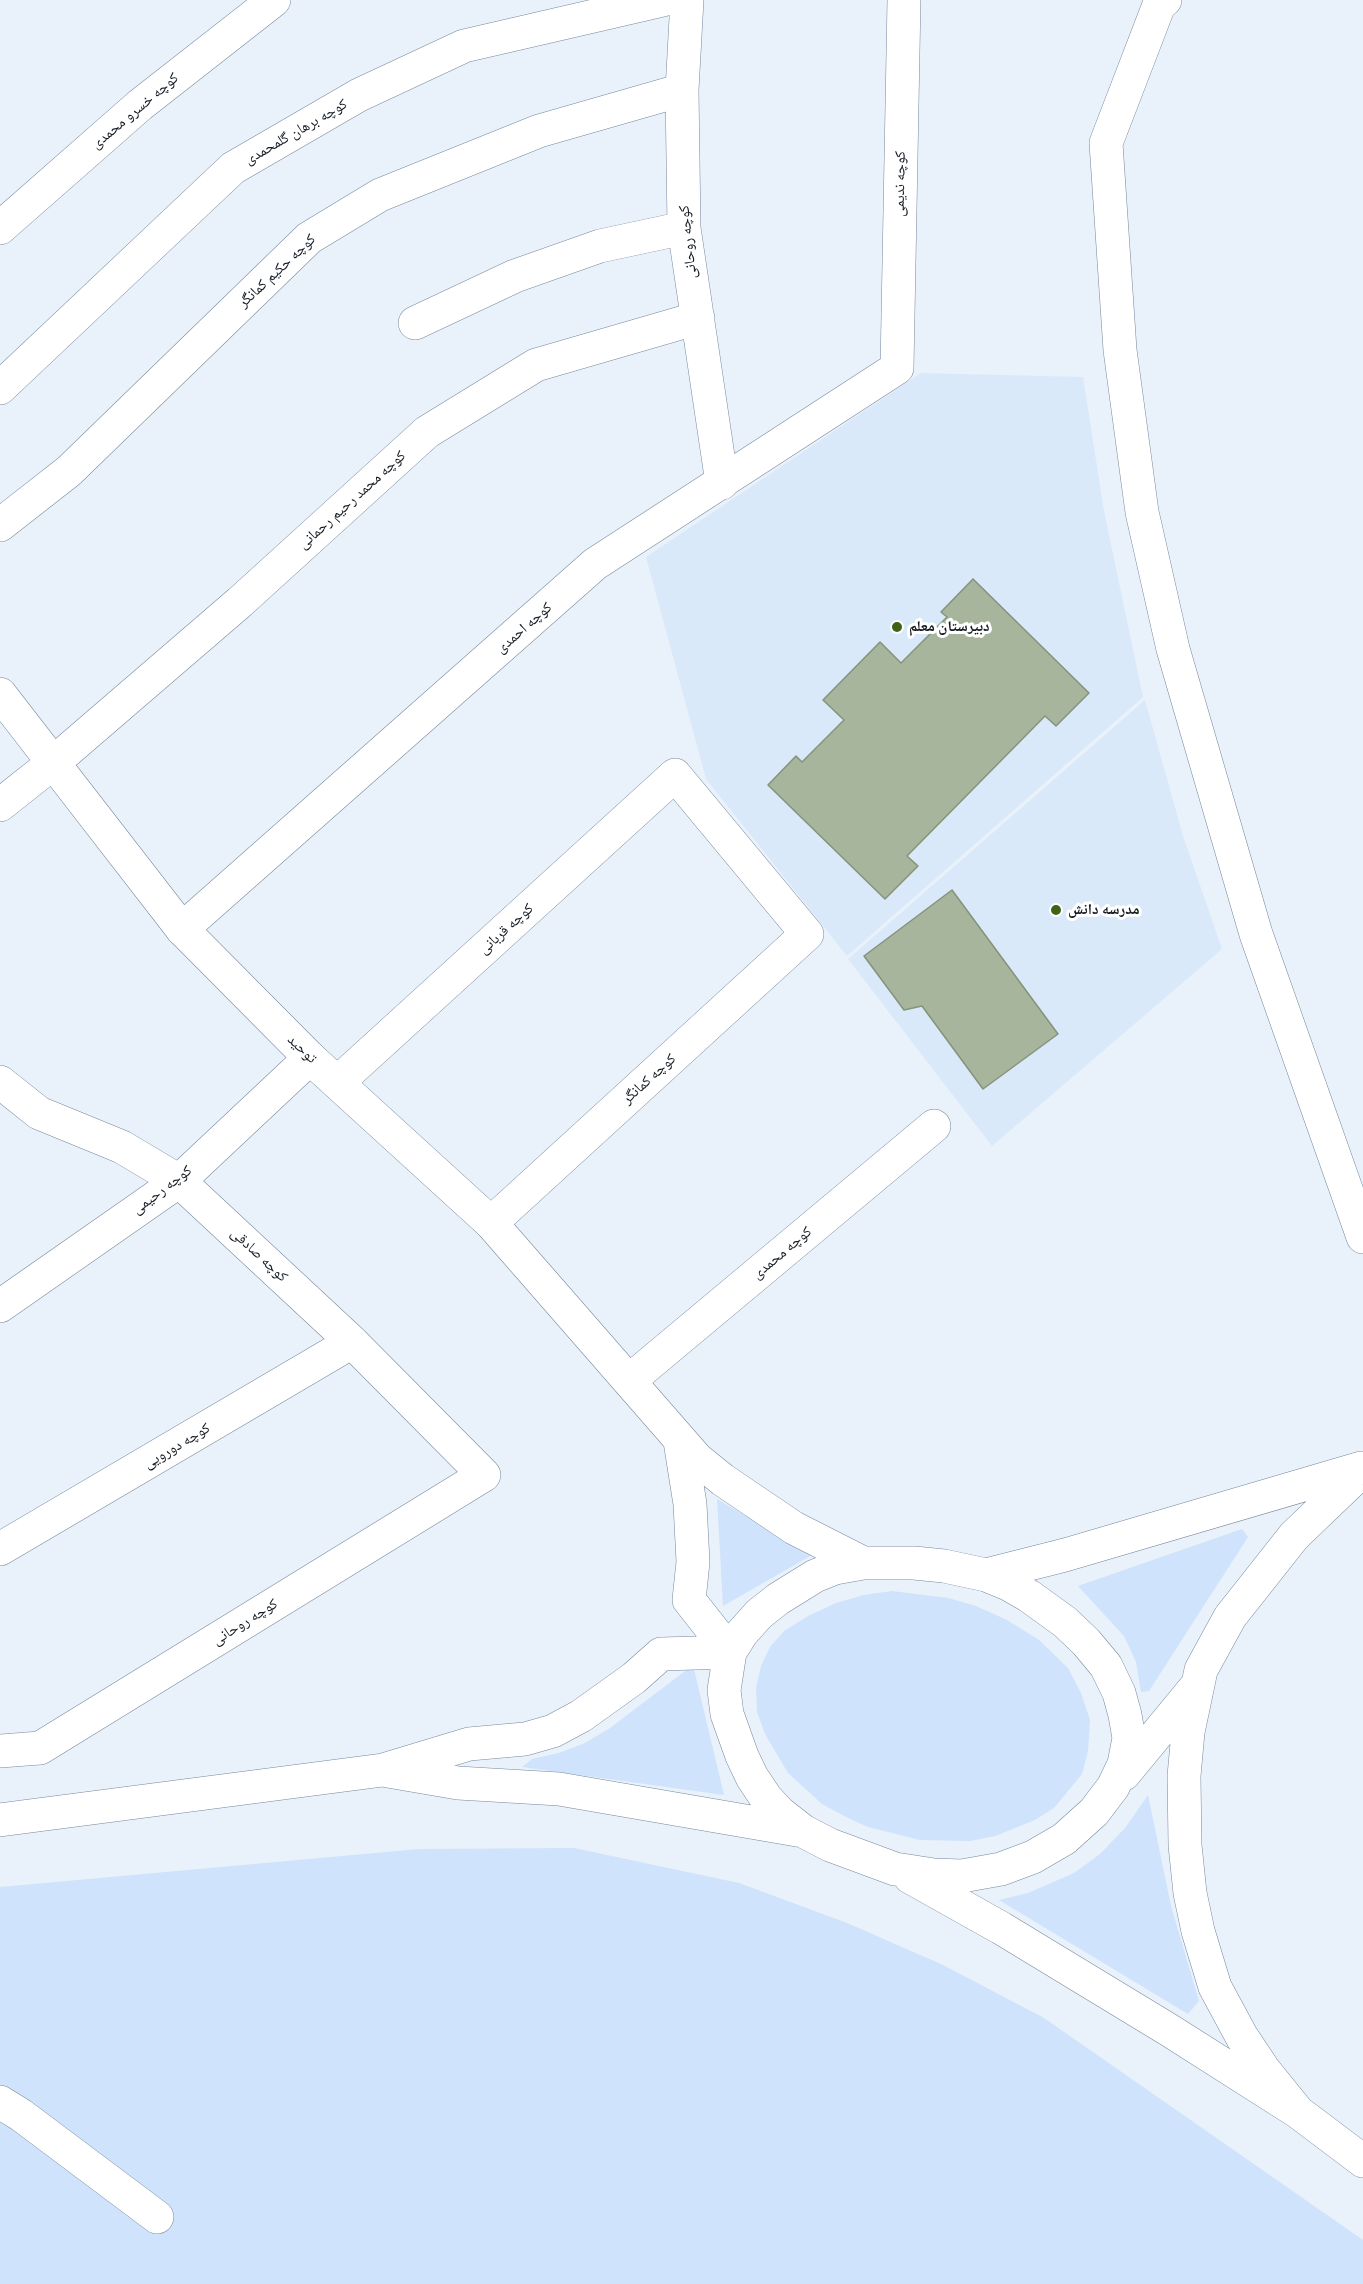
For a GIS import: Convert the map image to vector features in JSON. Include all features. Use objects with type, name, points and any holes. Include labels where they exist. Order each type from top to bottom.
[{"type":"street","name":"کوچه خسرو محمدی","points":[[0,228],[140,105],[274,0]]},
{"type":"street","name":"کوچه برهان گلمحمدی","points":[[0,388],[233,168],[359,95],[464,46],[663,0]]},
{"type":"street","name":"کوچه روحانی","points":[[687,0],[682,90],[684,228],[722,483]]},
{"type":"street","name":"کوچه ندیمی","points":[[897,368],[904,0]]},
{"type":"street","points":[[1160,2],[1106,143],[1120,350],[1142,512],[1173,649],[1256,934],[1363,1237]]},
{"type":"street","name":"کوچه حکیم کمانگر","points":[[0,525],[69,471],[309,238],[380,195],[538,131],[682,90]]},
{"type":"street","points":[[415,323],[515,276],[590,250],[684,228]]},
{"type":"street","name":"کوچه محمد رحیم رحمانی","points":[[0,805],[53,764],[240,602],[427,432],[536,365],[698,318]]},
{"type":"street","name":"کوچه احمدی","points":[[182,929],[595,564],[897,368]]},
{"type":"street","name":"توحید","points":[[0,694],[182,929],[310,1058],[491,1223],[630,1380],[680,1441],[723,1480],[770,1512],[818,1542],[863,1563]]},
{"type":"street","name":"کوچه کمانگر","points":[[491,1223],[807,934],[675,775]]},
{"type":"street","name":"کوچه قربانی","points":[[338,1082],[675,775]]},
{"type":"street","name":"کوچه رحیمی","points":[[0,1306],[178,1181],[310,1058]]},
{"type":"street","name":"کوچه صادقی","points":[[0,1082],[39,1113],[122,1147],[178,1181],[352,1342],[484,1475]]},
{"type":"street","name":"کوچه محمدی","points":[[630,1380],[934,1126]]},
{"type":"street","name":"کوچه دورویی","points":[[0,1549],[352,1342]]},
{"type":"street","points":[[0,1820],[383,1770],[469,1744],[525,1739],[553,1731],[582,1716],[606,1700],[661,1654],[682,1621],[689,1600],[693,1562],[691,1516],[680,1441]]},
{"type":"street","points":[[986,1575],[1065,1555],[1363,1469]]},
{"type":"street","points":[[1298,2112],[1264,2070],[1242,2037],[1215,1987],[1198,1931],[1190,1893],[1185,1845],[1184,1776],[1188,1732],[1196,1688],[1213,1645],[1253,1586],[1294,1536],[1363,1469]]},
{"type":"street","name":"کوچه روحانی","points":[[0,1751],[40,1748],[484,1475]]},
{"type":"street","points":[[1113,1787],[1124,1764],[1129,1738],[1119,1693],[1106,1666],[1065,1622],[1029,1596],[986,1575],[944,1566],[914,1563],[863,1563],[835,1568],[815,1576],[777,1599],[742,1633],[730,1652],[724,1690],[727,1714],[752,1777],[766,1798],[780,1813],[803,1831],[860,1857],[895,1869],[1001,1928],[1298,2112],[1363,2162]]},
{"type":"street","points":[[689,1600],[730,1652]]},
{"type":"street","points":[[661,1654],[730,1652]]},
{"type":"street","points":[[895,1869],[934,1875],[962,1876],[1001,1869],[1033,1857],[1064,1839],[1094,1812],[1196,1688]]},
{"type":"street","points":[[383,1770],[458,1784],[559,1789],[803,1831]]},
{"type":"street","points":[[0,2102],[21,2115],[157,2217]]},
{"type":"shaded area","name":"دبیرستان معلم","points":[[921,373],[1083,377],[1104,511],[1143,697],[847,956],[706,779],[646,557]]},
{"type":"shaded area","name":"مدرسه دانش","points":[[1145,700],[1183,836],[1222,949],[992,1146],[848,959]]},
{"type":"shaded area","points":[[717,1499],[812,1555],[723,1606]]},
{"type":"shaded area","points":[[1242,1529],[1248,1537],[1149,1691],[1141,1692],[1136,1662],[1124,1636],[1078,1586]]},
{"type":"shaded area","points":[[892,1591],[948,1598],[976,1606],[1007,1620],[1039,1640],[1068,1668],[1081,1693],[1090,1720],[1088,1751],[1082,1774],[1054,1808],[1035,1820],[995,1836],[970,1841],[920,1840],[868,1827],[846,1817],[822,1804],[788,1773],[765,1734],[757,1712],[756,1688],[761,1666],[770,1647],[784,1631],[808,1616],[836,1603],[864,1595]]},
{"type":"shaded area","points":[[693,1665],[724,1795],[522,1767],[532,1759],[559,1753],[585,1743],[610,1728]]},
{"type":"shaded area","points":[[1148,1795],[1171,1906],[1199,2001],[1188,2014],[999,1900],[1028,1893],[1074,1873],[1100,1854],[1125,1828]]},
{"type":"shaded area","points":[[574,1848],[739,1883],[847,1923],[943,1965],[1044,2018],[1363,2240],[1363,2284],[0,2284],[0,1887],[419,1849]]},
{"type":"building","points":[[973,579],[1089,693],[1056,726],[1045,716],[907,856],[918,866],[885,899],[768,785],[796,756],[802,762],[844,720],[823,700],[880,642],[901,663],[947,617],[941,612]]},
{"type":"building","points":[[952,890],[1058,1034],[983,1089],[922,1006],[904,1010],[864,956]]},
{"type":"place","name":"دبیرستان معلم","points":[[897,627]]},
{"type":"place","name":"مدرسه دانش","points":[[1056,910]]}]
